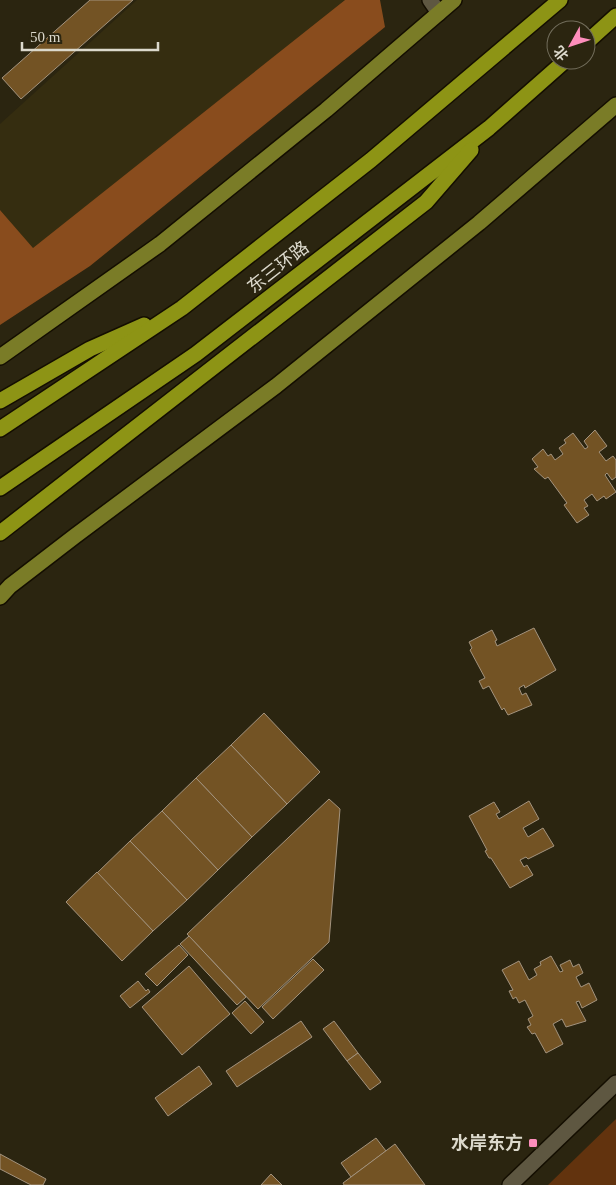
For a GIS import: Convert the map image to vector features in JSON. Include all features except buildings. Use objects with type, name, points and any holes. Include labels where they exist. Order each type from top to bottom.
[{"type":"highway","name":"东三环路","points":[[0,429],[182,308],[371,160],[560,0]]},
{"type":"highway","points":[[596,33],[616,16]]},
{"type":"highway","name":"东三环路","points":[[0,488],[196,354],[489,128],[555,70]]},
{"type":"highway","points":[[0,533],[426,202],[489,128]]},
{"type":"highway","points":[[0,401],[90,349],[182,308]]},
{"type":"main road","points":[[0,357],[160,244],[326,110],[454,0]]},
{"type":"main road","points":[[0,597],[10,586],[75,536],[276,386],[479,223],[616,105]]},
{"type":"street","points":[[430,0],[439,13]]},
{"type":"street","points":[[510,1185],[616,1083]]},
{"type":"shaded area","points":[[137,0],[345,0],[33,249],[0,210],[0,124]]},
{"type":"shaded area","points":[[345,0],[380,0],[385,27],[90,266],[0,325],[0,210],[33,248]]},
{"type":"shaded area","points":[[616,1119],[616,1185],[548,1185]]},
{"type":"place","name":"水岸东方","points":[[533,1143]]}]
